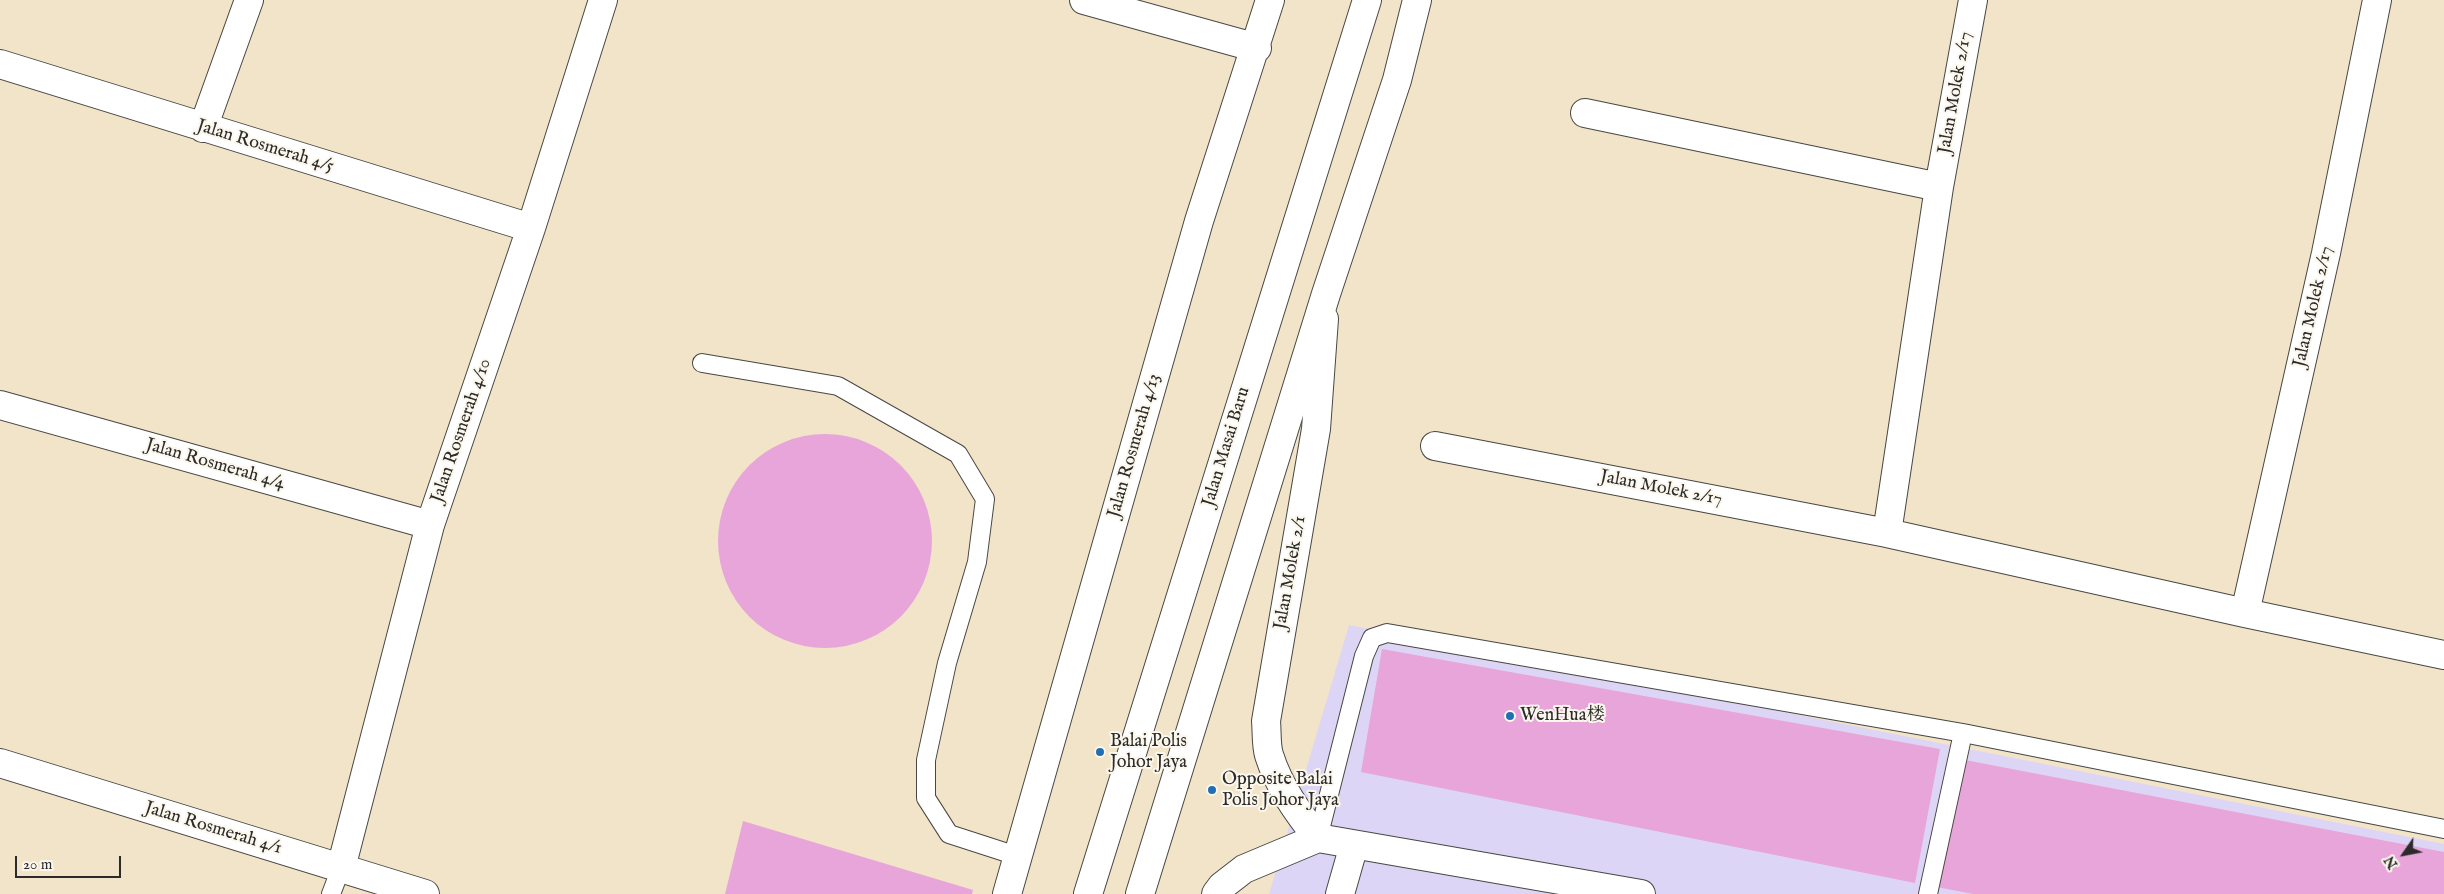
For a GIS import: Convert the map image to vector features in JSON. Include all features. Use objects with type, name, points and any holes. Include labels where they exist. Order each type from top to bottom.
[{"type":"street","points":[[203,128],[249,0]]},
{"type":"street","name":"Jalan Rosmerah 4/10","points":[[340,868],[430,525],[531,228],[603,0]]},
{"type":"street","points":[[1084,0],[1256,48]]},
{"type":"street","name":"Jalan Rosmerah 4/13","points":[[1007,894],[1199,222],[1270,0]]},
{"type":"street","name":"Jalan Masai Baru","points":[[1088,894],[1367,0]]},
{"type":"street","points":[[1140,894],[1326,294],[1397,80],[1416,0]]},
{"type":"street","name":"Jalan Molek 2/17","points":[[1887,533],[1939,187],[1973,0]]},
{"type":"street","name":"Jalan Molek 2/17","points":[[2245,613],[2326,253],[2377,0]]},
{"type":"street","name":"Jalan Rosmerah 4/5","points":[[0,64],[531,228]]},
{"type":"street","points":[[1585,112],[1939,187]]},
{"type":"street","name":"Jalan Molek 2/1","points":[[1318,838],[1293,806],[1269,755],[1266,721],[1316,429],[1326,294]]},
{"type":"street","name":"Jalan Rosmerah 4/4","points":[[0,405],[430,525]]},
{"type":"street","name":"Jalan Molek 2/17","points":[[1435,446],[1887,533],[2245,613],[2444,655]]},
{"type":"street","name":"Jalan Rosmerah 4/1","points":[[0,763],[425,894]]},
{"type":"street","points":[[1216,894],[1222,886],[1244,869],[1318,838],[1559,887],[1641,894]]},
{"type":"street","points":[[1340,894],[1354,845]]},
{"type":"lane","points":[[702,363],[838,386],[958,454],[985,499],[977,562],[947,663],[926,760],[926,798],[949,834],[1017,856]]},
{"type":"lane","points":[[1318,838],[1364,656],[1372,638],[1387,633],[1964,733],[2444,829]]},
{"type":"lane","points":[[1928,894],[1964,733]]},
{"type":"lane","points":[[331,894],[340,868]]},
{"type":"shaded area","points":[[1349,625],[2444,844],[2444,894],[1269,894]]},
{"type":"building","points":[[825,434],[846,436],[866,442],[884,452],[901,465],[914,482],[924,500],[930,520],[932,541],[930,562],[924,582],[914,600],[901,617],[884,630],[866,640],[846,646],[825,648],[804,646],[784,640],[766,630],[749,617],[736,600],[726,582],[720,562],[718,541],[720,520],[726,500],[736,482],[749,465],[766,452],[784,442],[804,436]]},
{"type":"building","points":[[1382,649],[1940,749],[1915,883],[1361,772]]},
{"type":"building","points":[[1965,760],[2444,852],[2444,894],[1973,894],[1937,887]]},
{"type":"building","points":[[743,821],[973,890],[972,894],[725,894]]},
{"type":"place","name":"WenHua楼","points":[[1510,716]]},
{"type":"place","name":"Balai Polis Johor Jaya","points":[[1100,752]]},
{"type":"place","name":"Opposite Balai Polis Johor Jaya","points":[[1212,790]]}]
